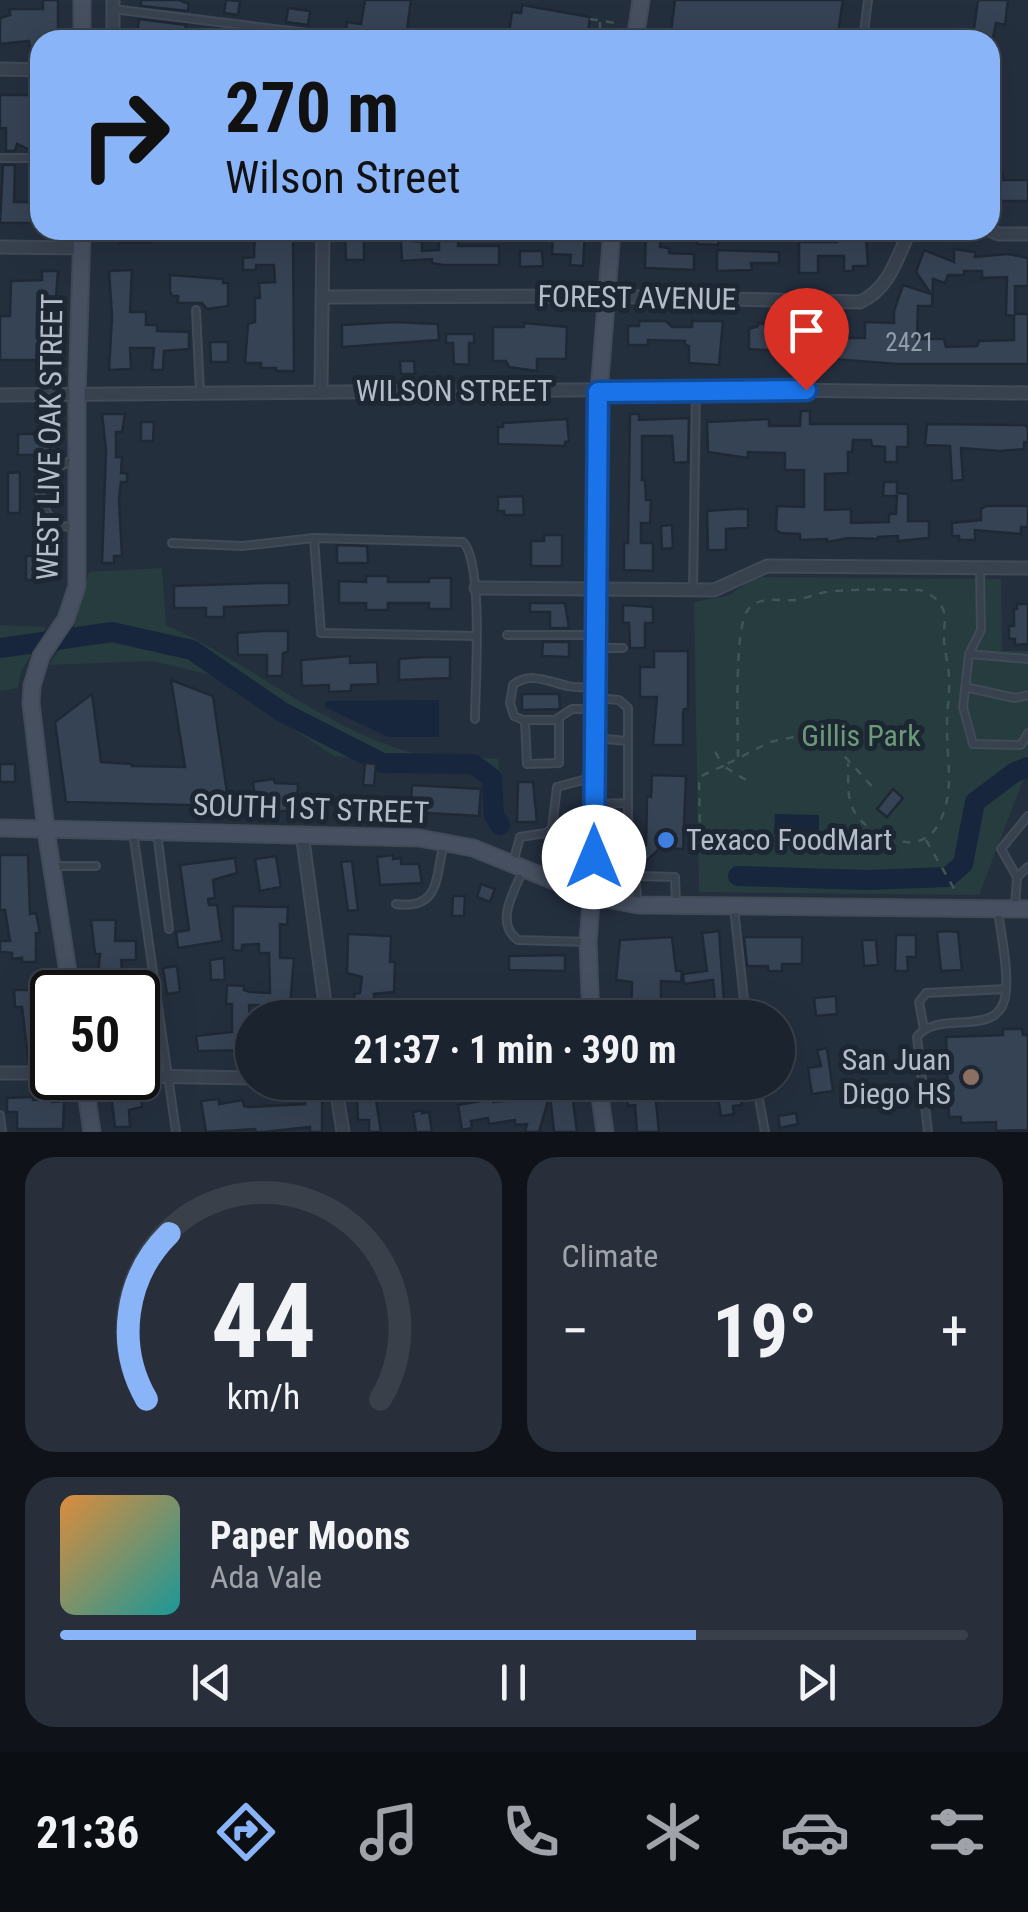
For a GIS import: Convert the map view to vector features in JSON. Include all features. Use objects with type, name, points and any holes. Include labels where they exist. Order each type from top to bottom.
[{"type":"main road","points":[[82,0],[82,30]]},
{"type":"main road","points":[[636,30],[641,0]]},
{"type":"main road","name":"WEST LIVE OAK STREET","points":[[68,970],[31,703],[41,656],[66,620],[77,586],[82,240]]},
{"type":"main road","points":[[590,1000],[588,942],[594,864],[598,392],[611,240]]},
{"type":"main road","name":"SOUTH 1ST STREET","points":[[0,828],[420,838],[473,848],[592,896],[638,905],[1014,909]]},
{"type":"main road","points":[[87,1100],[92,1132]]},
{"type":"main road","points":[[601,1100],[605,1132]]},
{"type":"street","points":[[112,30],[113,4]]},
{"type":"street","points":[[0,70],[30,70]]},
{"type":"street","points":[[1000,231],[1028,234]]},
{"type":"street","points":[[321,390],[323,240]]},
{"type":"street","name":"FOREST AVENUE","points":[[322,297],[606,296],[860,302],[886,284],[906,240]]},
{"type":"street","points":[[0,247],[82,248]]},
{"type":"street","name":"WILSON STREET","points":[[0,394],[696,389],[1028,393]]},
{"type":"street","points":[[476,588],[714,590],[767,566],[1028,568]]},
{"type":"street","points":[[302,833],[324,1000]]},
{"type":"street","points":[[0,1074],[30,1073]]},
{"type":"street","points":[[160,1077],[235,1078]]},
{"type":"street","points":[[338,1100],[342,1132]]},
{"type":"lane","points":[[864,30],[868,0]]},
{"type":"lane","points":[[113,4],[294,30]]},
{"type":"lane","points":[[0,158],[30,158]]},
{"type":"lane","points":[[196,310],[200,392]]},
{"type":"lane","points":[[693,591],[696,389]]},
{"type":"lane","points":[[77,458],[42,478],[39,488],[41,503],[55,526],[77,527]]},
{"type":"lane","points":[[172,544],[230,546],[314,538],[463,542],[468,547],[476,588],[475,719]]},
{"type":"lane","points":[[314,538],[321,632],[476,636]]},
{"type":"lane","points":[[980,568],[981,630],[968,654],[963,707],[972,744],[1021,745],[1028,733]]},
{"type":"lane","points":[[507,635],[623,648]]},
{"type":"lane","points":[[968,654],[1028,659]]},
{"type":"lane","points":[[594,698],[559,719],[525,720],[514,716],[510,703],[513,685],[521,679],[548,678],[594,698],[619,700],[628,708],[628,838],[620,856],[594,864]]},
{"type":"lane","points":[[965,687],[1015,698],[1028,695]]},
{"type":"lane","points":[[525,720],[526,764],[543,764],[559,763],[559,719]]},
{"type":"lane","points":[[594,738],[628,741]]},
{"type":"lane","points":[[588,942],[518,940],[506,926],[506,916],[518,866],[520,837],[552,828],[557,786],[594,777]]},
{"type":"lane","points":[[594,804],[628,803]]},
{"type":"lane","points":[[928,1132],[916,1043],[924,1029],[933,1025],[986,1020],[1002,1005],[1017,877],[1001,849],[1028,816]]},
{"type":"lane","points":[[133,831],[176,1132]]},
{"type":"lane","points":[[157,831],[168,929]]},
{"type":"lane","points":[[396,904],[423,904],[430,897],[444,842]]},
{"type":"lane","points":[[620,856],[635,876],[638,905]]},
{"type":"lane","points":[[52,866],[96,866]]},
{"type":"lane","points":[[1017,877],[1028,866]]},
{"type":"lane","points":[[635,876],[675,877],[676,906]]},
{"type":"lane","points":[[734,907],[744,1000]]},
{"type":"lane","points":[[924,1029],[919,1002],[926,993],[1006,989]]},
{"type":"lane","points":[[759,1100],[765,1132]]},
{"type":"lane","points":[[0,1115],[2,1132]]},
{"type":"path","points":[[590,19],[624,24]]},
{"type":"path","points":[[600,20],[600,30]]},
{"type":"path","points":[[738,758],[742,625],[754,604],[770,599],[798,600],[825,592],[920,590],[933,596],[941,605],[949,671],[946,723],[950,784],[934,832],[925,838],[885,838],[861,821],[849,796],[848,763]]},
{"type":"path","points":[[694,835],[700,831],[700,777],[783,738],[838,749],[876,791]]},
{"type":"path","points":[[712,746],[723,766],[746,780]]},
{"type":"path","points":[[925,838],[955,889]]},
{"type":"green space","points":[[162,568],[166,625],[319,712],[413,753],[498,759],[504,820],[491,809],[482,775],[471,768],[399,774],[374,761],[334,756],[211,675],[152,661],[48,665],[72,634],[89,572]]},
{"type":"green space","name":"Gillis Park","points":[[755,577],[1001,579],[1002,651],[1028,651],[1028,777],[1024,778],[979,895],[699,892],[694,602],[728,596]]},
{"type":"green space","points":[[0,625],[46,627],[21,672],[18,688],[0,691]]},
{"type":"water","points":[[439,700],[439,737],[388,737],[325,707],[325,701]]},
{"type":"water","points":[[775,814],[819,815],[819,835],[774,834]]},
{"type":"building","points":[[43,0],[58,0],[58,30],[30,30],[30,46],[29,41],[0,44],[0,18],[10,15],[10,9],[43,9]]},
{"type":"building","points":[[141,0],[179,0],[189,4],[188,11],[141,6]]},
{"type":"building","points":[[226,0],[240,1],[238,15],[224,13]]},
{"type":"building","points":[[365,0],[411,0],[407,30],[346,30],[347,22],[361,24]]},
{"type":"building","points":[[675,0],[843,0],[838,30],[671,30]]},
{"type":"building","points":[[978,0],[1008,0],[1005,25],[996,23],[995,30],[974,30]]},
{"type":"building","points":[[522,5],[590,17],[588,30],[509,30],[512,12],[521,13]]},
{"type":"building","points":[[288,8],[310,11],[308,25],[286,22]]},
{"type":"building","points":[[139,19],[186,25],[185,30],[138,30]]},
{"type":"building","points":[[0,95],[30,96],[30,150],[17,144],[15,151],[6,151],[6,128],[0,128]]},
{"type":"building","points":[[3,165],[15,165],[14,202],[30,202],[30,223],[0,223]]},
{"type":"building","points":[[1000,173],[1003,180],[1028,180],[1028,201],[1000,201]]},
{"type":"building","points":[[150,240],[150,243],[120,243]]},
{"type":"building","points":[[255,240],[293,240],[294,371],[245,363],[248,324],[255,322],[259,283],[275,282],[274,265],[243,270],[243,258],[254,257]]},
{"type":"building","points":[[345,240],[364,240],[364,260],[346,260]]},
{"type":"building","points":[[404,240],[422,242],[422,251],[439,250],[439,241],[458,241],[458,246],[499,246],[499,265],[443,265],[432,263],[432,259],[402,261]]},
{"type":"building","points":[[553,240],[584,240],[583,266],[570,265],[571,255],[552,254]]},
{"type":"building","points":[[646,240],[660,240],[660,247],[669,248],[669,253],[694,254],[694,270],[645,268]]},
{"type":"building","points":[[697,240],[718,240],[718,245],[697,244]]},
{"type":"building","points":[[866,240],[868,266],[853,266],[853,271],[844,271],[844,256],[818,256],[818,273],[799,273],[799,242]]},
{"type":"building","points":[[954,249],[975,252],[975,257],[1008,254],[1028,258],[1028,286],[1015,286],[1015,314],[1028,314],[1028,364],[897,364],[822,358],[821,375],[808,374],[809,353],[749,349],[749,329],[758,323],[789,327],[833,324],[832,338],[865,338],[865,322],[894,323],[903,285],[931,294],[916,272],[924,250],[954,262]],"holes":[[[982,271],[982,278],[1007,277],[1006,315],[1014,316],[1014,340],[946,347],[944,339],[917,339],[918,306],[932,306],[933,279],[945,283],[948,275]]]},
{"type":"building","points":[[717,250],[779,252],[779,263],[751,263],[752,270],[717,271]]},
{"type":"building","points":[[520,251],[542,251],[543,266],[520,267]]},
{"type":"building","points":[[132,270],[130,312],[146,312],[146,325],[157,325],[157,331],[189,332],[189,349],[164,351],[163,370],[152,370],[154,348],[130,348],[131,369],[109,370],[109,271]]},
{"type":"building","points":[[42,271],[58,271],[55,311],[39,311],[40,339],[58,339],[56,360],[0,360],[0,316],[10,316],[11,281],[42,280]]},
{"type":"building","points":[[170,275],[223,279],[223,283],[228,283],[228,306],[207,309],[202,303],[178,303],[178,296],[172,296],[170,291]]},
{"type":"building","points":[[639,321],[666,321],[672,327],[692,327],[692,321],[723,321],[719,365],[689,363],[689,346],[685,341],[648,340],[648,345],[628,345],[628,326],[639,326]]},
{"type":"building","points":[[524,323],[567,327],[566,359],[537,359],[537,371],[493,361],[493,327],[524,327]]},
{"type":"building","points":[[438,324],[439,340],[342,347],[342,325]]},
{"type":"building","points":[[446,334],[474,334],[474,343],[469,343],[469,365],[454,364],[453,343],[446,343]]},
{"type":"building","points":[[210,342],[228,342],[228,362],[211,362]]},
{"type":"building","points":[[400,361],[414,361],[415,374],[401,374]]},
{"type":"building","points":[[801,411],[810,411],[810,424],[908,424],[908,447],[897,447],[897,462],[885,462],[885,447],[872,446],[871,440],[853,440],[852,452],[848,452],[848,473],[825,474],[825,510],[851,509],[851,523],[889,522],[889,514],[896,514],[897,496],[883,496],[884,482],[897,482],[897,493],[908,494],[908,521],[929,521],[929,538],[898,541],[898,536],[827,542],[800,540],[800,534],[776,530],[777,506],[804,507],[804,470],[785,470],[785,453],[748,452],[748,458],[708,452],[707,422],[769,419],[769,426],[800,426]]},
{"type":"building","points":[[102,414],[125,414],[122,432],[116,432],[116,457],[122,457],[121,473],[127,473],[127,482],[121,482],[119,499],[122,556],[114,556],[114,563],[102,563],[106,450]]},
{"type":"building","points":[[630,414],[639,414],[639,420],[689,418],[688,462],[674,463],[672,436],[642,436],[642,480],[646,500],[651,500],[650,523],[641,523],[641,543],[653,543],[653,571],[624,570]]},
{"type":"building","points":[[567,419],[569,441],[565,446],[498,444],[498,427],[503,427],[503,423]]},
{"type":"building","points":[[141,422],[154,422],[153,441],[141,441]]},
{"type":"building","points":[[927,424],[1025,425],[1028,442],[1024,442],[1024,449],[961,448],[963,480],[952,481],[950,446],[925,445]]},
{"type":"building","points":[[18,434],[50,434],[50,455],[18,455]]},
{"type":"building","points":[[20,472],[20,513],[8,513],[8,473]]},
{"type":"building","points":[[523,496],[524,515],[504,515],[504,511],[498,511],[498,497]]},
{"type":"building","points":[[1028,506],[1028,527],[1021,527],[1021,534],[975,530],[975,540],[952,536],[952,523],[981,520],[981,509]]},
{"type":"building","points":[[748,509],[748,528],[726,529],[726,550],[708,550],[707,511]]},
{"type":"building","points":[[672,525],[673,548],[662,549],[661,526]]},
{"type":"building","points":[[544,535],[562,535],[562,566],[531,566],[531,541],[544,541]]},
{"type":"building","points":[[337,545],[367,546],[368,563],[337,563]]},
{"type":"building","points":[[26,556],[48,556],[48,580],[26,580]]},
{"type":"building","points":[[366,576],[388,576],[388,582],[451,578],[451,609],[429,609],[429,603],[388,603],[388,610],[366,610],[366,603],[339,603],[339,581],[366,582]]},
{"type":"building","points":[[289,583],[289,605],[224,607],[224,617],[206,617],[206,608],[174,608],[174,586]]},
{"type":"building","points":[[530,603],[565,603],[569,628],[550,628],[550,612],[530,612]]},
{"type":"building","points":[[1017,604],[1028,604],[1028,644],[1015,645],[1015,639],[1009,639]]},
{"type":"building","points":[[623,605],[653,607],[653,623],[645,623],[645,648],[630,648],[629,623],[623,623]]},
{"type":"building","points":[[288,631],[282,676],[267,676],[267,655],[238,655],[237,633]]},
{"type":"building","points":[[543,642],[569,642],[569,657],[542,656]]},
{"type":"building","points":[[654,651],[688,651],[688,709],[683,714],[683,745],[653,745],[657,697],[640,697],[640,667],[654,667]]},
{"type":"building","points":[[350,656],[350,663],[377,662],[378,684],[351,685],[351,691],[329,692],[329,685],[302,686],[301,660]]},
{"type":"building","points":[[450,657],[450,678],[399,680],[399,659]]},
{"type":"building","points":[[171,680],[213,696],[229,806],[66,802],[55,722],[92,694],[101,762],[185,767]]},
{"type":"building","points":[[522,694],[559,694],[560,709],[522,710]]},
{"type":"building","points":[[365,763],[376,764],[374,786],[363,785]]},
{"type":"building","points":[[0,764],[15,764],[15,782],[0,782]]},
{"type":"building","points":[[652,775],[686,776],[683,849],[660,848],[638,869],[632,860],[646,845],[647,796],[651,797]]},
{"type":"building","points":[[274,779],[275,783],[298,784],[297,811],[267,811],[256,806],[253,782]]},
{"type":"building","points":[[518,782],[533,782],[537,822],[517,822]]},
{"type":"building","points":[[412,785],[481,789],[479,816],[410,812]]},
{"type":"building","points":[[893,789],[903,798],[887,817],[877,809]]},
{"type":"building","points":[[0,855],[28,855],[30,914],[36,913],[40,933],[36,933],[36,962],[22,962],[22,958],[12,959],[12,953],[0,952],[0,941],[10,941],[5,910],[0,910]]},
{"type":"building","points":[[393,855],[393,859],[401,858],[401,864],[419,864],[422,883],[380,885],[377,857]]},
{"type":"building","points":[[276,856],[281,887],[260,891],[255,859]]},
{"type":"building","points":[[235,858],[237,873],[213,880],[215,898],[208,899],[209,905],[217,905],[222,941],[178,948],[176,932],[189,930],[180,865]]},
{"type":"building","points":[[352,861],[358,910],[348,911],[341,862]]},
{"type":"building","points":[[481,884],[495,889],[490,902],[477,897]]},
{"type":"building","points":[[453,896],[465,896],[464,916],[452,916]]},
{"type":"building","points":[[233,906],[288,907],[287,925],[280,924],[280,958],[294,958],[290,1000],[235,1000],[235,1050],[198,1051],[196,1036],[232,1032],[232,1004],[226,1004],[227,985],[270,993],[269,953],[259,953],[259,944],[233,950]]},
{"type":"building","points":[[91,920],[116,920],[115,941],[136,941],[136,960],[121,960],[122,970],[98,970],[100,954],[95,954]]},
{"type":"building","points":[[719,931],[724,1000],[715,1000],[713,980],[684,984],[683,974],[707,971],[702,933]]},
{"type":"building","points":[[937,932],[958,932],[962,970],[941,971]]},
{"type":"building","points":[[348,934],[391,936],[394,992],[374,994],[374,1000],[355,1000],[362,977],[347,973]]},
{"type":"building","points":[[896,935],[916,935],[916,957],[907,957],[908,971],[895,971]]},
{"type":"building","points":[[672,937],[676,971],[682,971],[681,982],[661,981],[661,1000],[632,1000],[632,982],[616,980],[620,940]]},
{"type":"building","points":[[744,937],[802,937],[802,964],[782,964],[782,971],[747,966]]},
{"type":"building","points":[[862,940],[876,940],[878,965],[864,966]]},
{"type":"building","points":[[565,955],[565,971],[509,970],[509,956]]},
{"type":"building","points":[[224,958],[225,980],[211,980],[210,960]]},
{"type":"building","points":[[177,966],[180,992],[167,994],[163,968]]},
{"type":"building","points":[[14,990],[30,990],[30,1058],[22,1007],[15,1007]]},
{"type":"building","points":[[836,996],[837,1014],[816,1016],[814,998]]},
{"type":"building","points":[[1003,1029],[1022,1029],[1023,1035],[1028,1035],[1028,1130],[996,1131],[996,1122],[961,1123],[961,1117],[949,1117],[946,1037],[1003,1035]]},
{"type":"building","points":[[827,1048],[833,1091],[812,1094],[808,1068],[821,1066],[817,1050]]},
{"type":"building","points":[[7,1098],[64,1101],[63,1129],[17,1129],[17,1112],[7,1112]]},
{"type":"building","points":[[219,1099],[219,1104],[243,1100],[244,1106],[249,1107],[322,1100],[322,1132],[310,1132],[310,1127],[206,1132],[201,1101]]},
{"type":"building","points":[[112,1100],[142,1100],[142,1107],[129,1110],[130,1127],[115,1127]]},
{"type":"building","points":[[357,1100],[376,1100],[381,1132],[369,1132],[369,1120],[358,1120]]},
{"type":"building","points":[[548,1100],[539,1132],[525,1132],[527,1124],[515,1125],[515,1120],[489,1124],[488,1118],[471,1121],[472,1128],[462,1130],[458,1105]]},
{"type":"building","points":[[550,1100],[573,1100],[577,1132],[554,1132]]},
{"type":"building","points":[[627,1100],[656,1100],[659,1132],[637,1132],[635,1105],[628,1106]]},
{"type":"building","points":[[718,1100],[741,1100],[742,1105],[733,1106],[734,1114],[721,1116]]},
{"type":"building","points":[[413,1112],[429,1112],[432,1132],[416,1132]]},
{"type":"building","points":[[796,1113],[798,1124],[780,1128],[778,1116]]},
{"type":"waterway","points":[[0,648],[112,632],[192,650],[282,712],[382,763],[473,764],[492,778],[494,815],[500,825]]},
{"type":"waterway","points":[[738,876],[868,880],[948,877],[963,864],[975,802],[1028,767]]},
{"type":"place","name":"Texaco FoodMart","points":[[666,840]]},
{"type":"place","name":"San Juan Diego HS","points":[[971,1077]]},
{"type":"route","points":[[594,857],[598,392],[806,390]]}]
